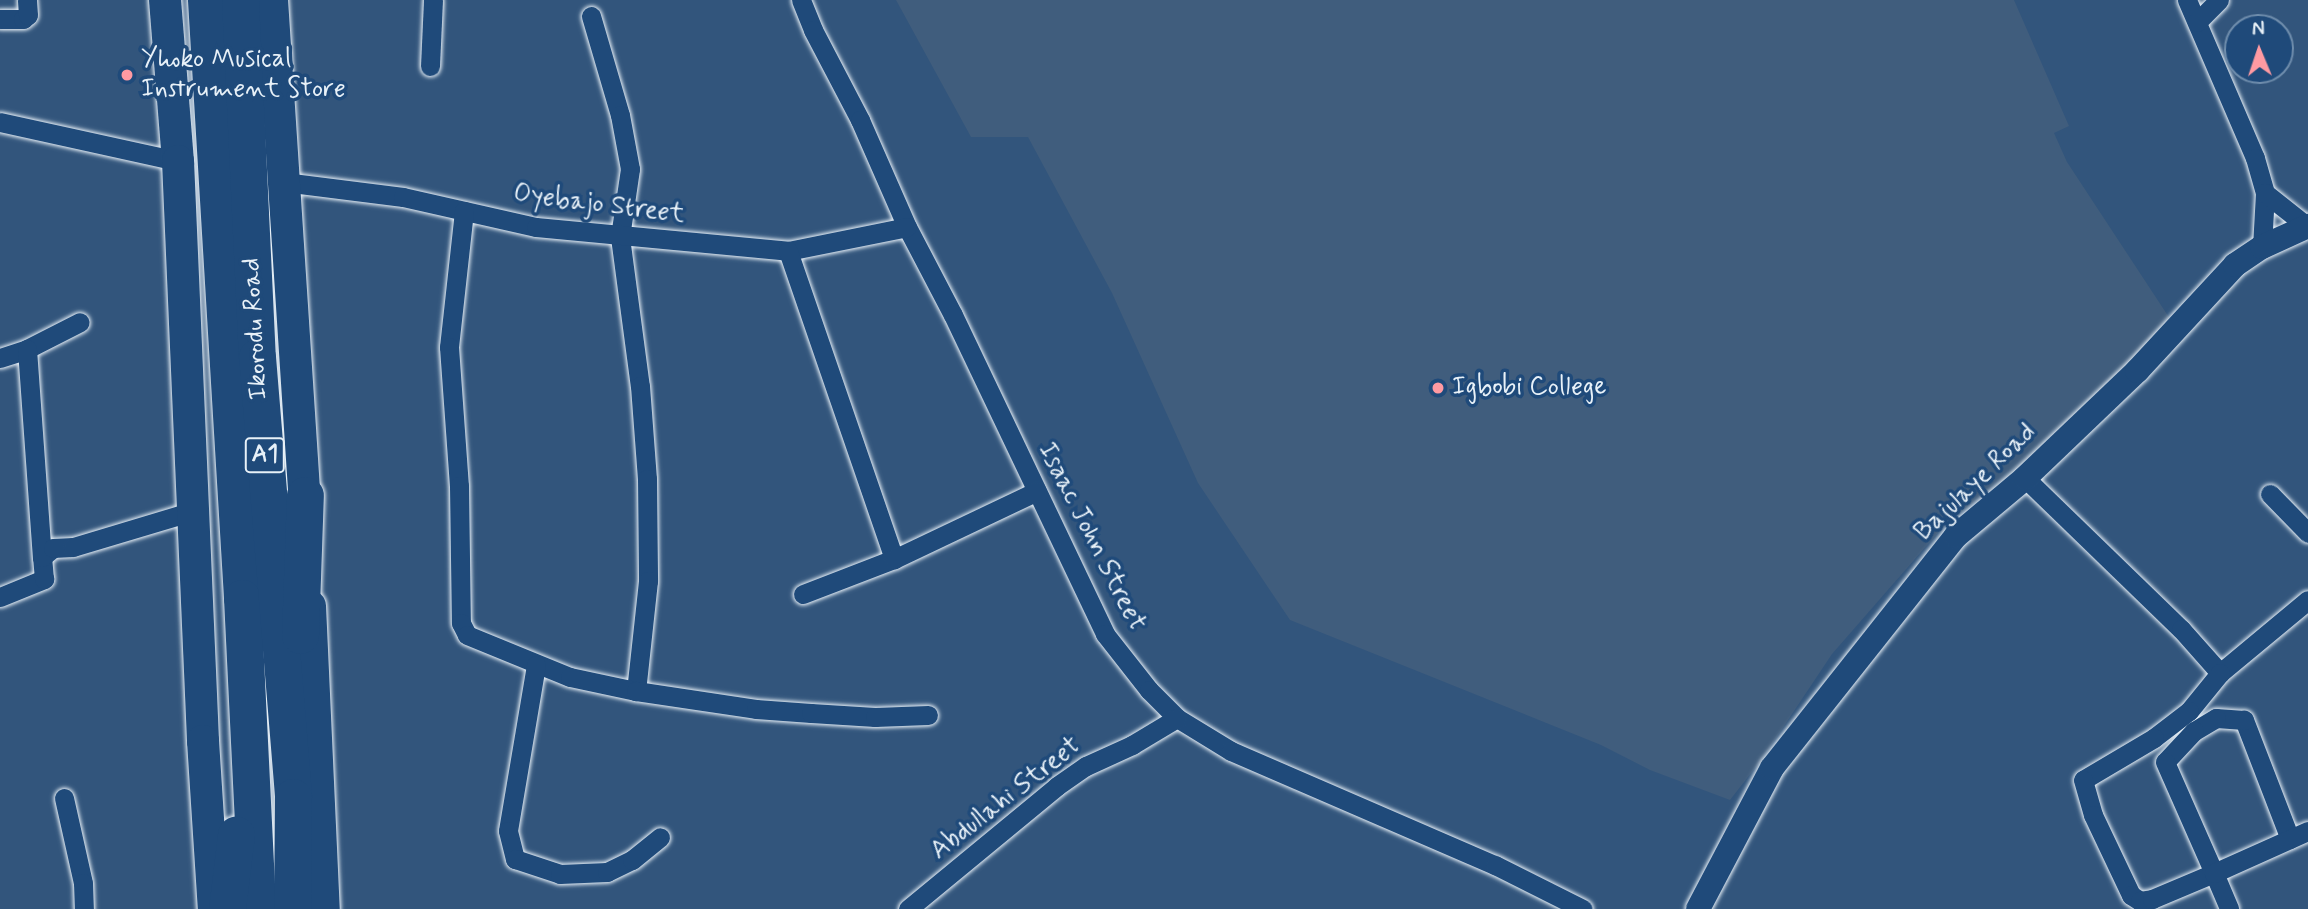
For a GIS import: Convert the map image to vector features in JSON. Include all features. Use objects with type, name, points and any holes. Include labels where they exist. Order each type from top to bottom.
[{"type":"highway","name":"Ikorodu Road","points":[[206,0],[257,909]]},
{"type":"highway","name":"Ikorodu Road","points":[[240,0],[257,357],[293,797],[292,909]]},
{"type":"highway","points":[[293,797],[305,495]]},
{"type":"highway","points":[[227,909],[249,734]]},
{"type":"main road","points":[[165,0],[178,162],[192,511],[214,909]]},
{"type":"main road","name":"Ikorodu Road","points":[[272,0],[305,495],[324,909]]},
{"type":"street","points":[[0,19],[23,19],[28,15],[27,0]]},
{"type":"street","points":[[430,66],[433,0]]},
{"type":"street","name":"Isaac John Street","points":[[801,0],[813,30],[860,120],[907,227],[953,315],[1105,634],[1149,690],[1178,718],[1231,751],[1482,860],[1583,909]]},
{"type":"street","points":[[2187,0],[2255,158],[2265,193],[2262,247]]},
{"type":"street","points":[[2197,22],[2219,0]]},
{"type":"street","points":[[591,16],[628,148],[630,169],[620,237],[640,386],[647,479],[649,581],[636,691]]},
{"type":"street","points":[[0,122],[178,162]]},
{"type":"street","name":"Oyebajo Street","points":[[284,182],[403,197],[536,227],[788,251],[907,227]]},
{"type":"street","points":[[2265,193],[2308,226]]},
{"type":"street","points":[[464,211],[449,347],[458,486],[461,623],[467,635],[570,677],[636,691],[783,711],[875,717],[928,715]]},
{"type":"street","name":"Bajulaye Road","points":[[1698,909],[1772,768],[1956,536],[2025,478],[2137,371],[2235,265],[2262,247],[2308,226]]},
{"type":"street","points":[[788,251],[894,559]]},
{"type":"street","points":[[0,358],[27,349],[80,322]]},
{"type":"street","points":[[0,597],[44,579],[27,349]]},
{"type":"street","points":[[2025,478],[2181,629],[2220,673]]},
{"type":"street","points":[[803,594],[894,559],[1037,491]]},
{"type":"street","points":[[2270,494],[2308,533]]},
{"type":"street","points":[[42,557],[53,548],[73,547],[192,511]]},
{"type":"street","points":[[2229,909],[2214,873],[2165,762],[2194,731],[2216,718],[2244,720],[2299,835],[2214,873],[2152,899],[2140,901],[2131,895],[2092,815],[2083,780],[2154,738],[2189,711],[2220,673],[2308,600]]},
{"type":"street","points":[[536,665],[508,831],[515,859],[560,874],[607,872],[632,860],[660,837]]},
{"type":"street","name":"Abdullahi Street","points":[[908,909],[1057,786],[1086,766],[1132,745],[1178,718]]},
{"type":"street","points":[[64,798],[83,883],[84,909]]},
{"type":"shaded area","name":"Igbobi College","points":[[896,0],[2014,0],[2069,126],[2054,133],[2067,162],[2176,328],[2058,437],[1942,528],[1832,654],[1762,759],[1730,800],[1650,770],[1601,745],[1290,620],[1198,483],[1112,293],[1028,137],[971,137]]},
{"type":"place","name":"Yhoko Musical Instrument Store","points":[[127,75]]},
{"type":"place","name":"Igbobi College","points":[[1438,388]]}]
